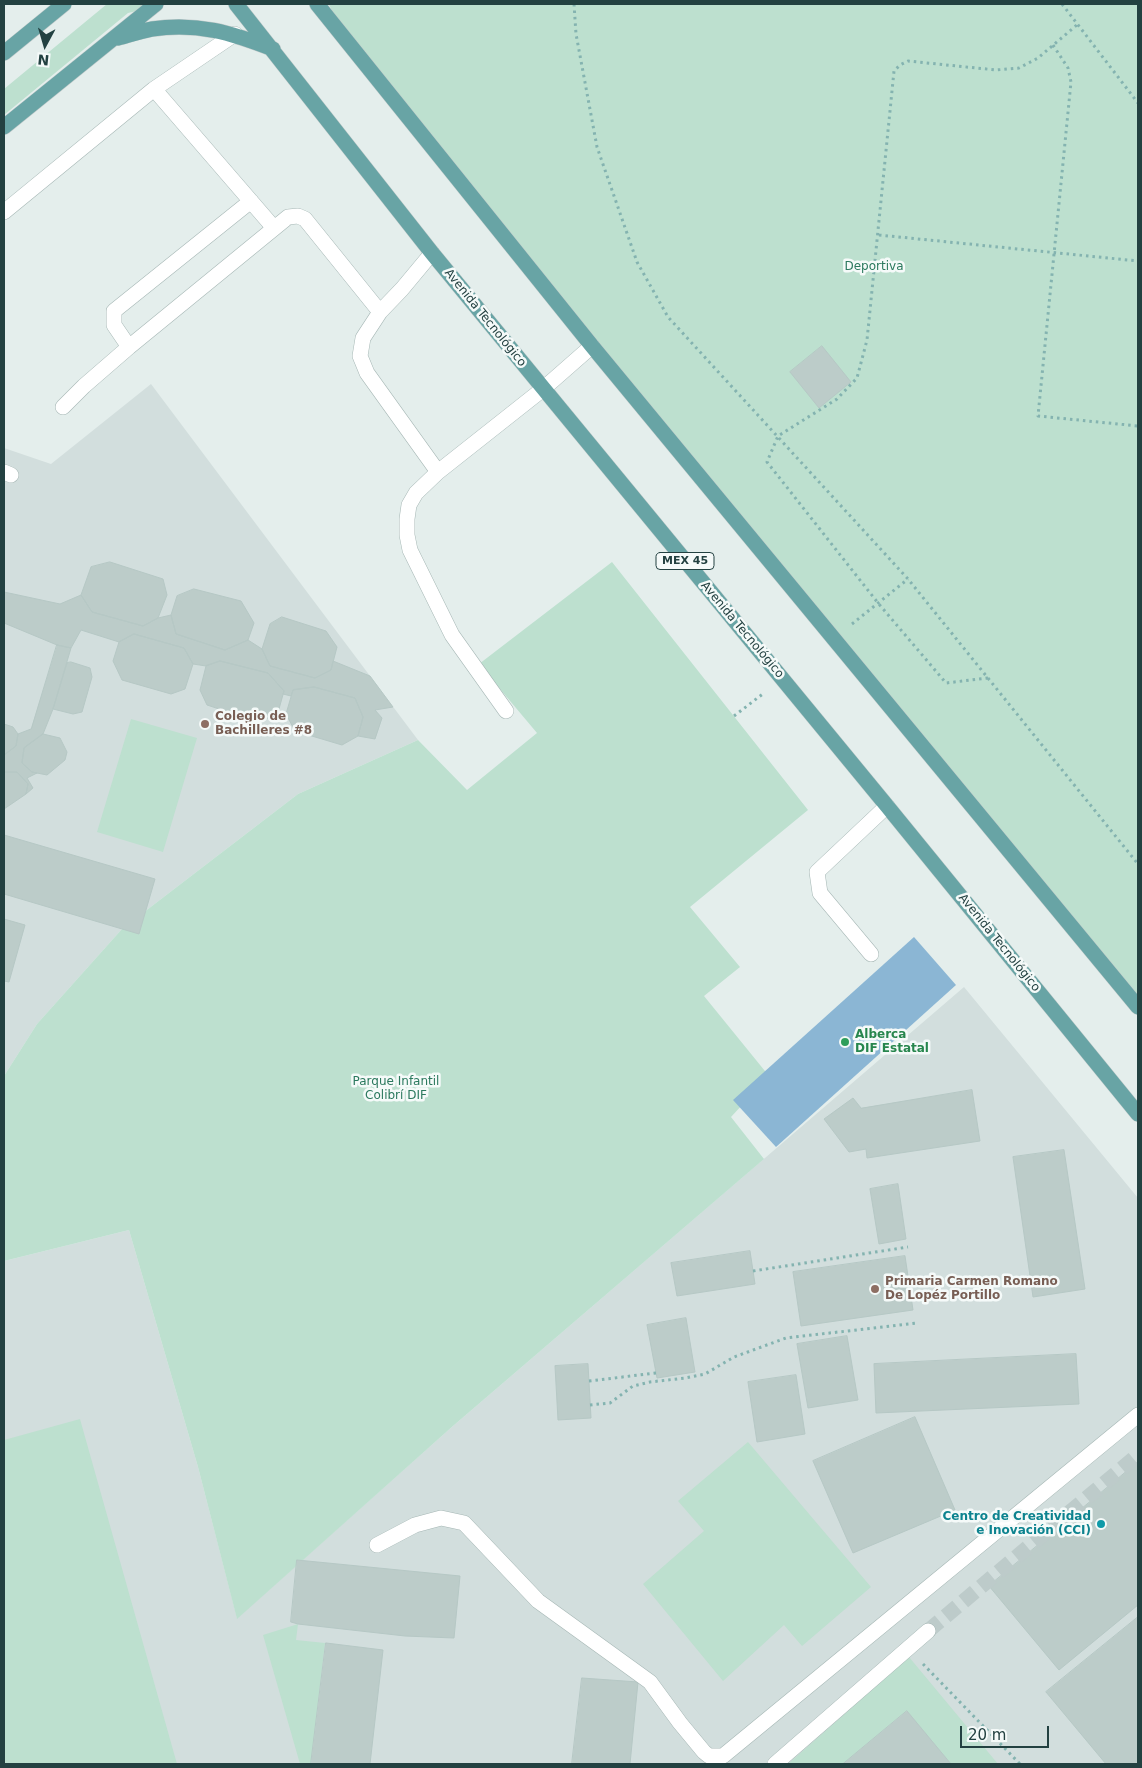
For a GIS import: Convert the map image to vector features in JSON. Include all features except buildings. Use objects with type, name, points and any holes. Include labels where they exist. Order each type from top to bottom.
[{"type":"main road","points":[[4,53],[64,4]]},
{"type":"main road","points":[[4,127],[156,4]]},
{"type":"main road","name":"Avenida Tecnológico","points":[[236,4],[432,253],[1138,1114]]},
{"type":"main road","points":[[317,4],[592,346],[1138,1007]]},
{"type":"main road","points":[[330,4],[340,32]]},
{"type":"main road","points":[[112,40],[152,29],[194,27],[235,34],[273,49]]},
{"type":"lane","points":[[4,212],[154,89],[235,34]]},
{"type":"lane","points":[[154,89],[274,228]]},
{"type":"lane","points":[[129,347],[114,325],[114,311],[250,201]]},
{"type":"lane","points":[[63,407],[129,347],[288,217],[293,216],[305,219],[380,312]]},
{"type":"lane","points":[[432,253],[380,312],[363,338],[360,356],[367,373],[438,472]]},
{"type":"lane","points":[[506,711],[452,636],[410,550],[407,535],[409,505],[416,493],[438,472],[543,389],[592,346]]},
{"type":"lane","points":[[871,954],[820,893],[817,872],[887,806]]},
{"type":"lane","points":[[376,1545],[416,1525],[441,1518],[464,1523],[538,1601],[650,1682],[704,1752],[709,1756],[723,1756],[1138,1415]]},
{"type":"lane","points":[[775,1764],[928,1632]]},
{"type":"path","points":[[574,4],[576,34],[597,147],[637,262],[668,317],[908,579],[1138,864]]},
{"type":"path","points":[[1062,4],[1138,103]]},
{"type":"path","points":[[988,678],[946,683],[878,603],[767,462],[778,436],[837,399],[857,378],[867,340],[894,71],[908,61],[996,70],[1019,68],[1038,58],[1078,24]]},
{"type":"path","points":[[1054,45],[1068,68],[1071,82],[1038,416],[1138,426]]},
{"type":"path","points":[[879,235],[1138,261]]},
{"type":"path","points":[[834,638],[908,579]]},
{"type":"path","points":[[734,716],[782,678]]},
{"type":"path","points":[[753,1271],[908,1247]]},
{"type":"path","points":[[590,1405],[610,1403],[633,1386],[705,1374],[734,1357],[786,1338],[917,1323]]},
{"type":"path","points":[[589,1381],[656,1374]]},
{"type":"path","points":[[909,1649],[1020,1764]]},
{"type":"shaded area","name":"Colegio de Bachilleres #8","points":[[151,384],[418,740],[298,794],[122,929],[37,1024],[4,1076],[4,448],[51,464]]},
{"type":"shaded area","points":[[964,987],[1138,1198],[1138,1764],[4,1764],[4,1261],[129,1230],[198,1467],[237,1618],[453,1426]]},
{"type":"green space","points":[[107,4],[149,4],[141,10],[128,13],[4,115],[4,89]]},
{"type":"green space","name":"Deportiva","points":[[329,4],[1138,4],[1138,1006],[340,32]]},
{"type":"green space","name":"Parque Infantil Colibrí DIF","points":[[612,562],[808,810],[690,907],[740,967],[704,996],[769,1076],[731,1117],[764,1159],[453,1426],[237,1619],[198,1467],[129,1230],[4,1261],[4,1076],[37,1024],[122,929],[298,794],[418,740],[467,790],[537,733],[479,664]]},
{"type":"green space","points":[[131,719],[197,738],[163,852],[97,832]]},
{"type":"green space","points":[[80,1419],[177,1764],[4,1764],[4,1440]]},
{"type":"green space","points":[[748,1442],[871,1587],[802,1646],[784,1625],[723,1681],[643,1584],[704,1531],[678,1501]]},
{"type":"green space","points":[[298,1624],[296,1640],[325,1643],[311,1764],[300,1764],[263,1635]]},
{"type":"green space","points":[[909,1657],[998,1764],[951,1764],[907,1711],[843,1764],[788,1764]]},
{"type":"water","name":"Alberca DIF Estatal","points":[[914,937],[956,985],[776,1147],[733,1100]]},
{"type":"tunnel","points":[[928,1631],[1138,1455]]},
{"type":"place","name":"Colegio de Bachilleres #8","points":[[205,724]]},
{"type":"place","name":"Alberca DIF Estatal","points":[[845,1042]]},
{"type":"place","name":"Primaria Carmen Romano De Lopéz Portillo","points":[[875,1289]]},
{"type":"place","name":"Centro de Creatividad e Inovación (CCI)","points":[[1101,1524]]}]
